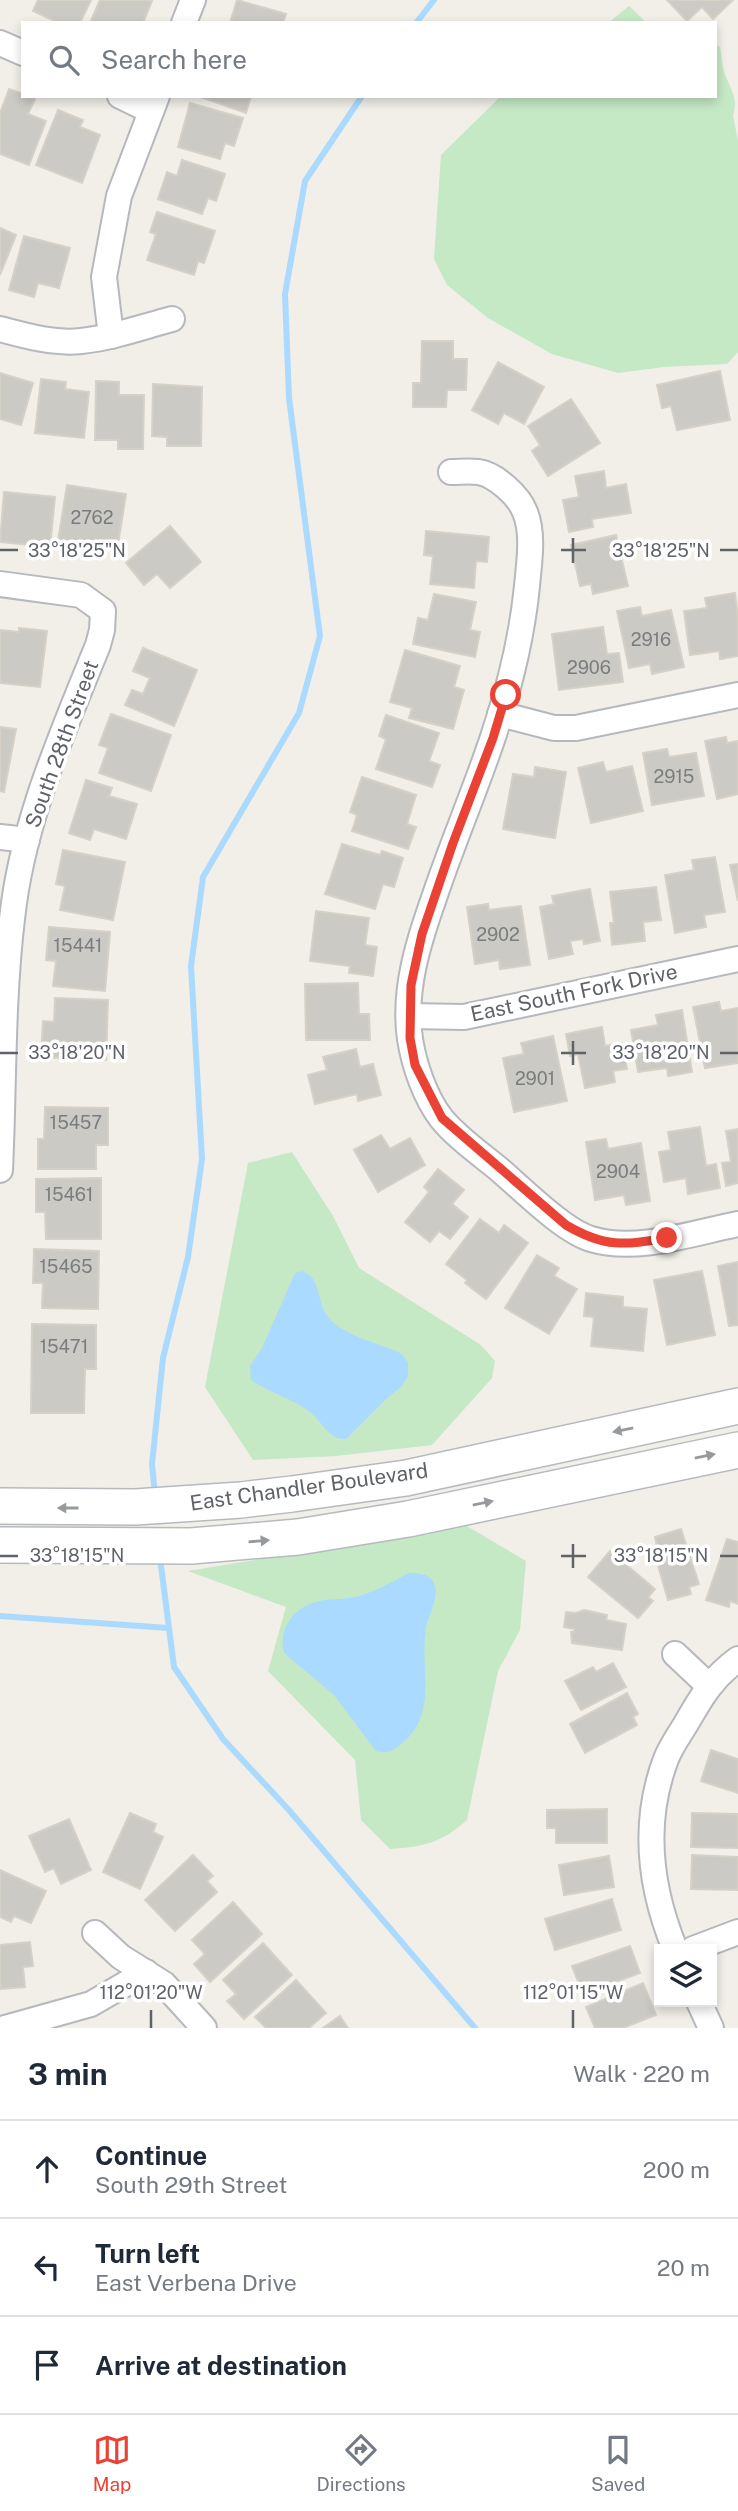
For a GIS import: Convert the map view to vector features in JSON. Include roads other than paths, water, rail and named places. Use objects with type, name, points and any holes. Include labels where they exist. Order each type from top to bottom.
[{"type":"main road","name":"East Chandler Boulevard","points":[[0,1506],[135,1507],[266,1497],[406,1478],[738,1406]]},
{"type":"main road","name":"East Chandler Boulevard","points":[[0,1545],[191,1546],[298,1537],[408,1519],[738,1450]]},
{"type":"street","points":[[185,21],[193,0]]},
{"type":"street","points":[[0,43],[21,52]]},
{"type":"street","points":[[111,336],[104,277],[118,196],[154,104],[128,98]]},
{"type":"street","points":[[0,330],[33,338],[79,341],[111,336],[172,319]]},
{"type":"street","points":[[451,472],[481,472],[511,491],[525,511],[530,558],[520,635],[500,713],[415,957],[409,1016],[415,1065],[442,1118],[566,1225],[589,1238],[612,1243],[657,1240],[738,1224]]},
{"type":"street","name":"South 28th Street","points":[[0,584],[81,595],[103,611],[98,645],[37,803],[12,917],[1,1083],[0,1170]]},
{"type":"street","points":[[500,713],[554,728],[576,728],[738,695]]},
{"type":"street","points":[[0,837],[27,840]]},
{"type":"street","name":"East South Fork Drive","points":[[409,1016],[464,1017],[738,959]]},
{"type":"street","points":[[675,1654],[708,1685]]},
{"type":"street","points":[[673,1944],[660,1907],[651,1858],[654,1806],[667,1756],[708,1685],[738,1659]]},
{"type":"street","points":[[706,1944],[738,1932]]},
{"type":"street","points":[[95,1933],[121,1957],[164,1984],[204,2028]]},
{"type":"street","points":[[5,2028],[91,2004],[146,1972]]},
{"type":"street","points":[[701,2007],[710,2028]]},
{"type":"water","points":[[302,1271],[313,1279],[324,1311],[335,1324],[353,1335],[402,1354],[408,1363],[408,1376],[402,1386],[346,1439],[330,1434],[304,1408],[251,1380],[250,1366],[262,1348],[295,1273]]},
{"type":"water","points":[[409,1573],[428,1577],[436,1590],[426,1628],[424,1705],[420,1720],[412,1733],[394,1749],[380,1752],[376,1751],[334,1695],[284,1653],[284,1635],[290,1619],[311,1604],[359,1596]]},
{"type":"waterway","points":[[418,21],[434,0]]},
{"type":"waterway","points":[[155,1495],[152,1464],[163,1358],[188,1257],[202,1159],[191,966],[203,877],[299,713],[320,636],[289,398],[285,294],[305,181],[361,98]]},
{"type":"waterway","points":[[160,1558],[174,1667],[223,1739],[288,1809],[475,2028]]},
{"type":"waterway","points":[[0,1616],[168,1628]]}]
